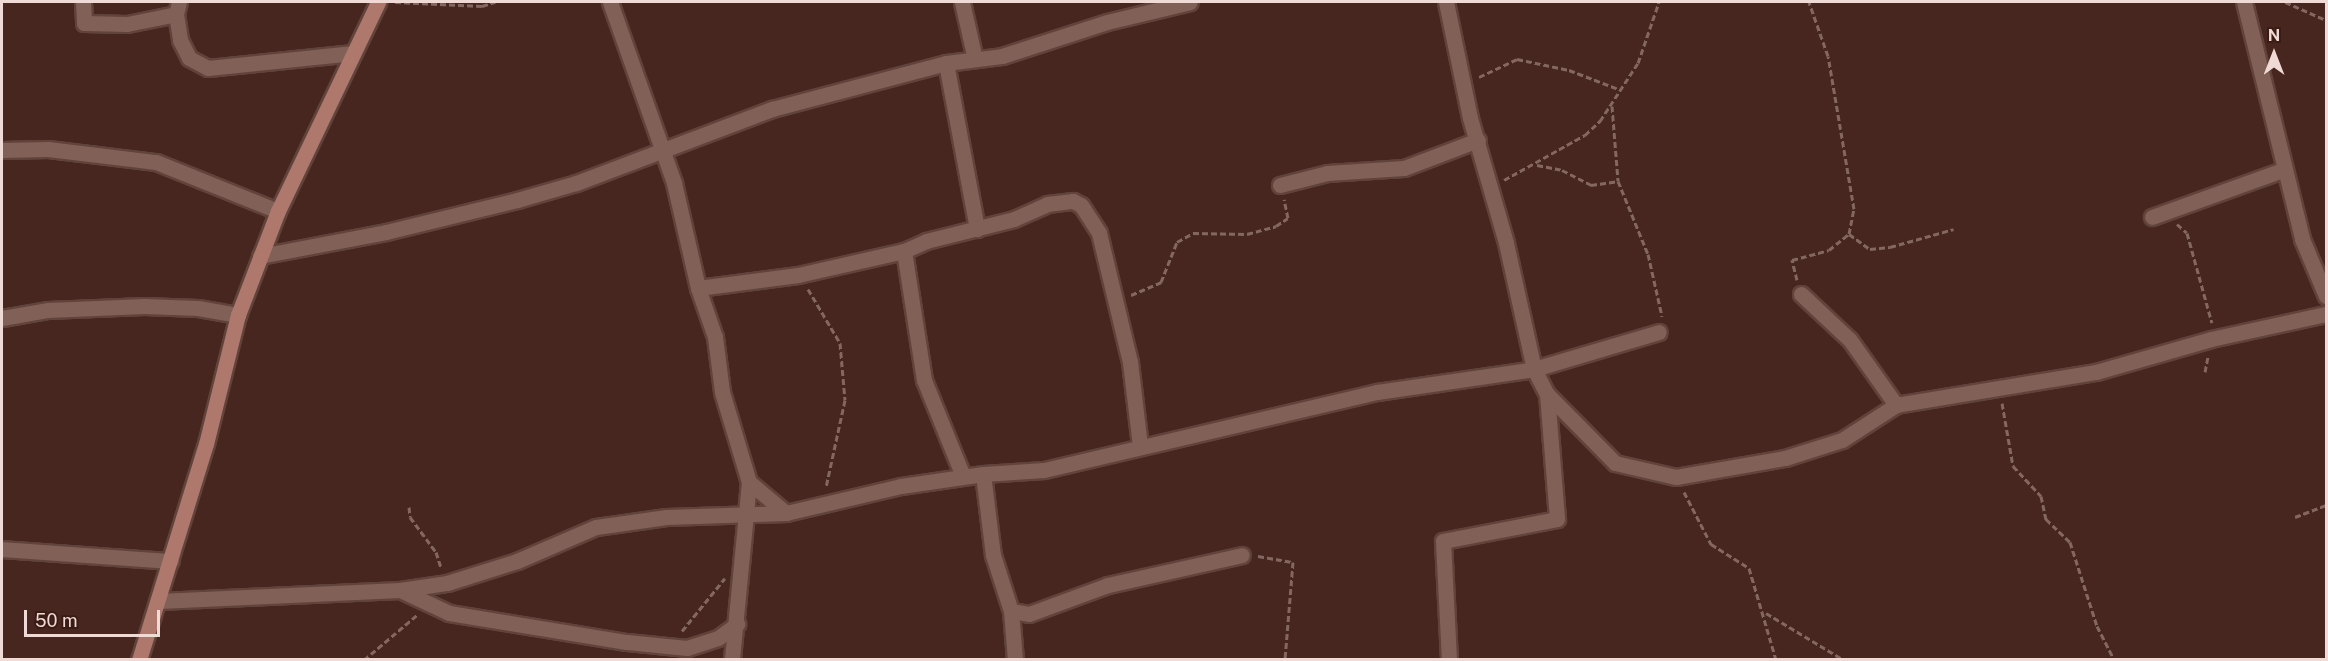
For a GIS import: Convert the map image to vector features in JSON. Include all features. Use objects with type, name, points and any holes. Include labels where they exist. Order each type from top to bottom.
[{"type":"main road","points":[[139,660],[171,561],[238,315],[278,211],[378,2]]},
{"type":"street","points":[[83,2],[84,23],[127,24],[178,8],[180,40],[189,58],[208,68],[353,52]]},
{"type":"street","points":[[610,2],[675,183],[698,288],[715,337],[722,392],[749,482],[732,660]]},
{"type":"street","points":[[962,2],[975,59]]},
{"type":"street","points":[[260,256],[386,232],[517,200],[576,183],[772,109],[946,63],[1002,56],[1107,22],[1190,2]]},
{"type":"street","points":[[1446,2],[1462,85],[1490,187],[1534,369],[1547,394],[1615,463],[1676,477],[1785,458],[1842,440],[1896,405],[2000,390],[2096,372],[2211,339],[2326,314]]},
{"type":"street","points":[[2244,2],[2302,239],[2326,296]]},
{"type":"street","points":[[946,63],[977,229]]},
{"type":"street","points":[[1280,185],[1327,173],[1404,168],[1478,140]]},
{"type":"street","points":[[2,150],[48,149],[156,162],[278,211]]},
{"type":"street","points":[[2152,217],[2285,169]]},
{"type":"street","points":[[698,288],[798,275],[904,251],[926,241],[1014,219],[1047,204],[1073,201],[1081,205],[1099,233],[1130,362],[1140,446]]},
{"type":"street","points":[[904,251],[908,294],[920,333],[924,380],[963,476]]},
{"type":"street","points":[[1801,294],[1850,340],[1896,405]]},
{"type":"street","points":[[2,318],[48,310],[144,306],[198,308],[238,315]]},
{"type":"street","points":[[159,601],[400,590],[447,582],[517,561],[596,527],[666,517],[747,517],[786,513],[823,502],[963,476],[1044,470],[1377,392],[1534,369],[1659,332]]},
{"type":"street","points":[[1449,660],[1443,541],[1557,519],[1547,394]]},
{"type":"street","points":[[982,474],[993,555],[1011,610],[1015,660]]},
{"type":"street","points":[[749,482],[786,513]]},
{"type":"street","points":[[2,549],[171,561]]},
{"type":"street","points":[[1011,610],[1029,614],[1108,585],[1242,555]]},
{"type":"street","points":[[400,590],[449,613],[527,627],[687,648],[718,638],[736,624]]},
{"type":"path","points":[[393,2],[482,6],[495,2]]},
{"type":"path","points":[[1490,187],[1584,135],[1612,104],[1638,63],[1659,2]]},
{"type":"path","points":[[1801,294],[1792,260],[1829,250],[1849,234],[1852,197],[1828,56],[1809,2]]},
{"type":"path","points":[[2285,2],[2326,20]]},
{"type":"path","points":[[1462,85],[1517,58],[1569,70],[1621,90]]},
{"type":"path","points":[[1612,104],[1618,180],[1648,254],[1664,325],[1659,332]]},
{"type":"path","points":[[1535,164],[1562,170],[1591,185],[1618,180]]},
{"type":"path","points":[[1115,302],[1161,282],[1177,242],[1193,233],[1247,234],[1288,218],[1280,185]]},
{"type":"path","points":[[2152,217],[2177,224],[2187,233],[2210,306],[2211,339],[2205,372]]},
{"type":"path","points":[[1849,234],[1870,249],[1890,247],[1954,229]]},
{"type":"path","points":[[798,275],[840,343],[845,400],[823,502]]},
{"type":"path","points":[[2000,390],[2013,466],[2041,496],[2046,519],[2070,542],[2097,626],[2114,660]]},
{"type":"path","points":[[1676,477],[1711,544],[1749,568],[1764,612],[1776,660]]},
{"type":"path","points":[[2295,517],[2326,505]]},
{"type":"path","points":[[409,507],[410,517],[436,552],[447,582]]},
{"type":"path","points":[[1242,555],[1293,562],[1286,660]]},
{"type":"path","points":[[671,646],[722,579],[740,573]]},
{"type":"path","points":[[364,660],[430,604]]},
{"type":"path","points":[[1764,612],[1844,660]]}]
